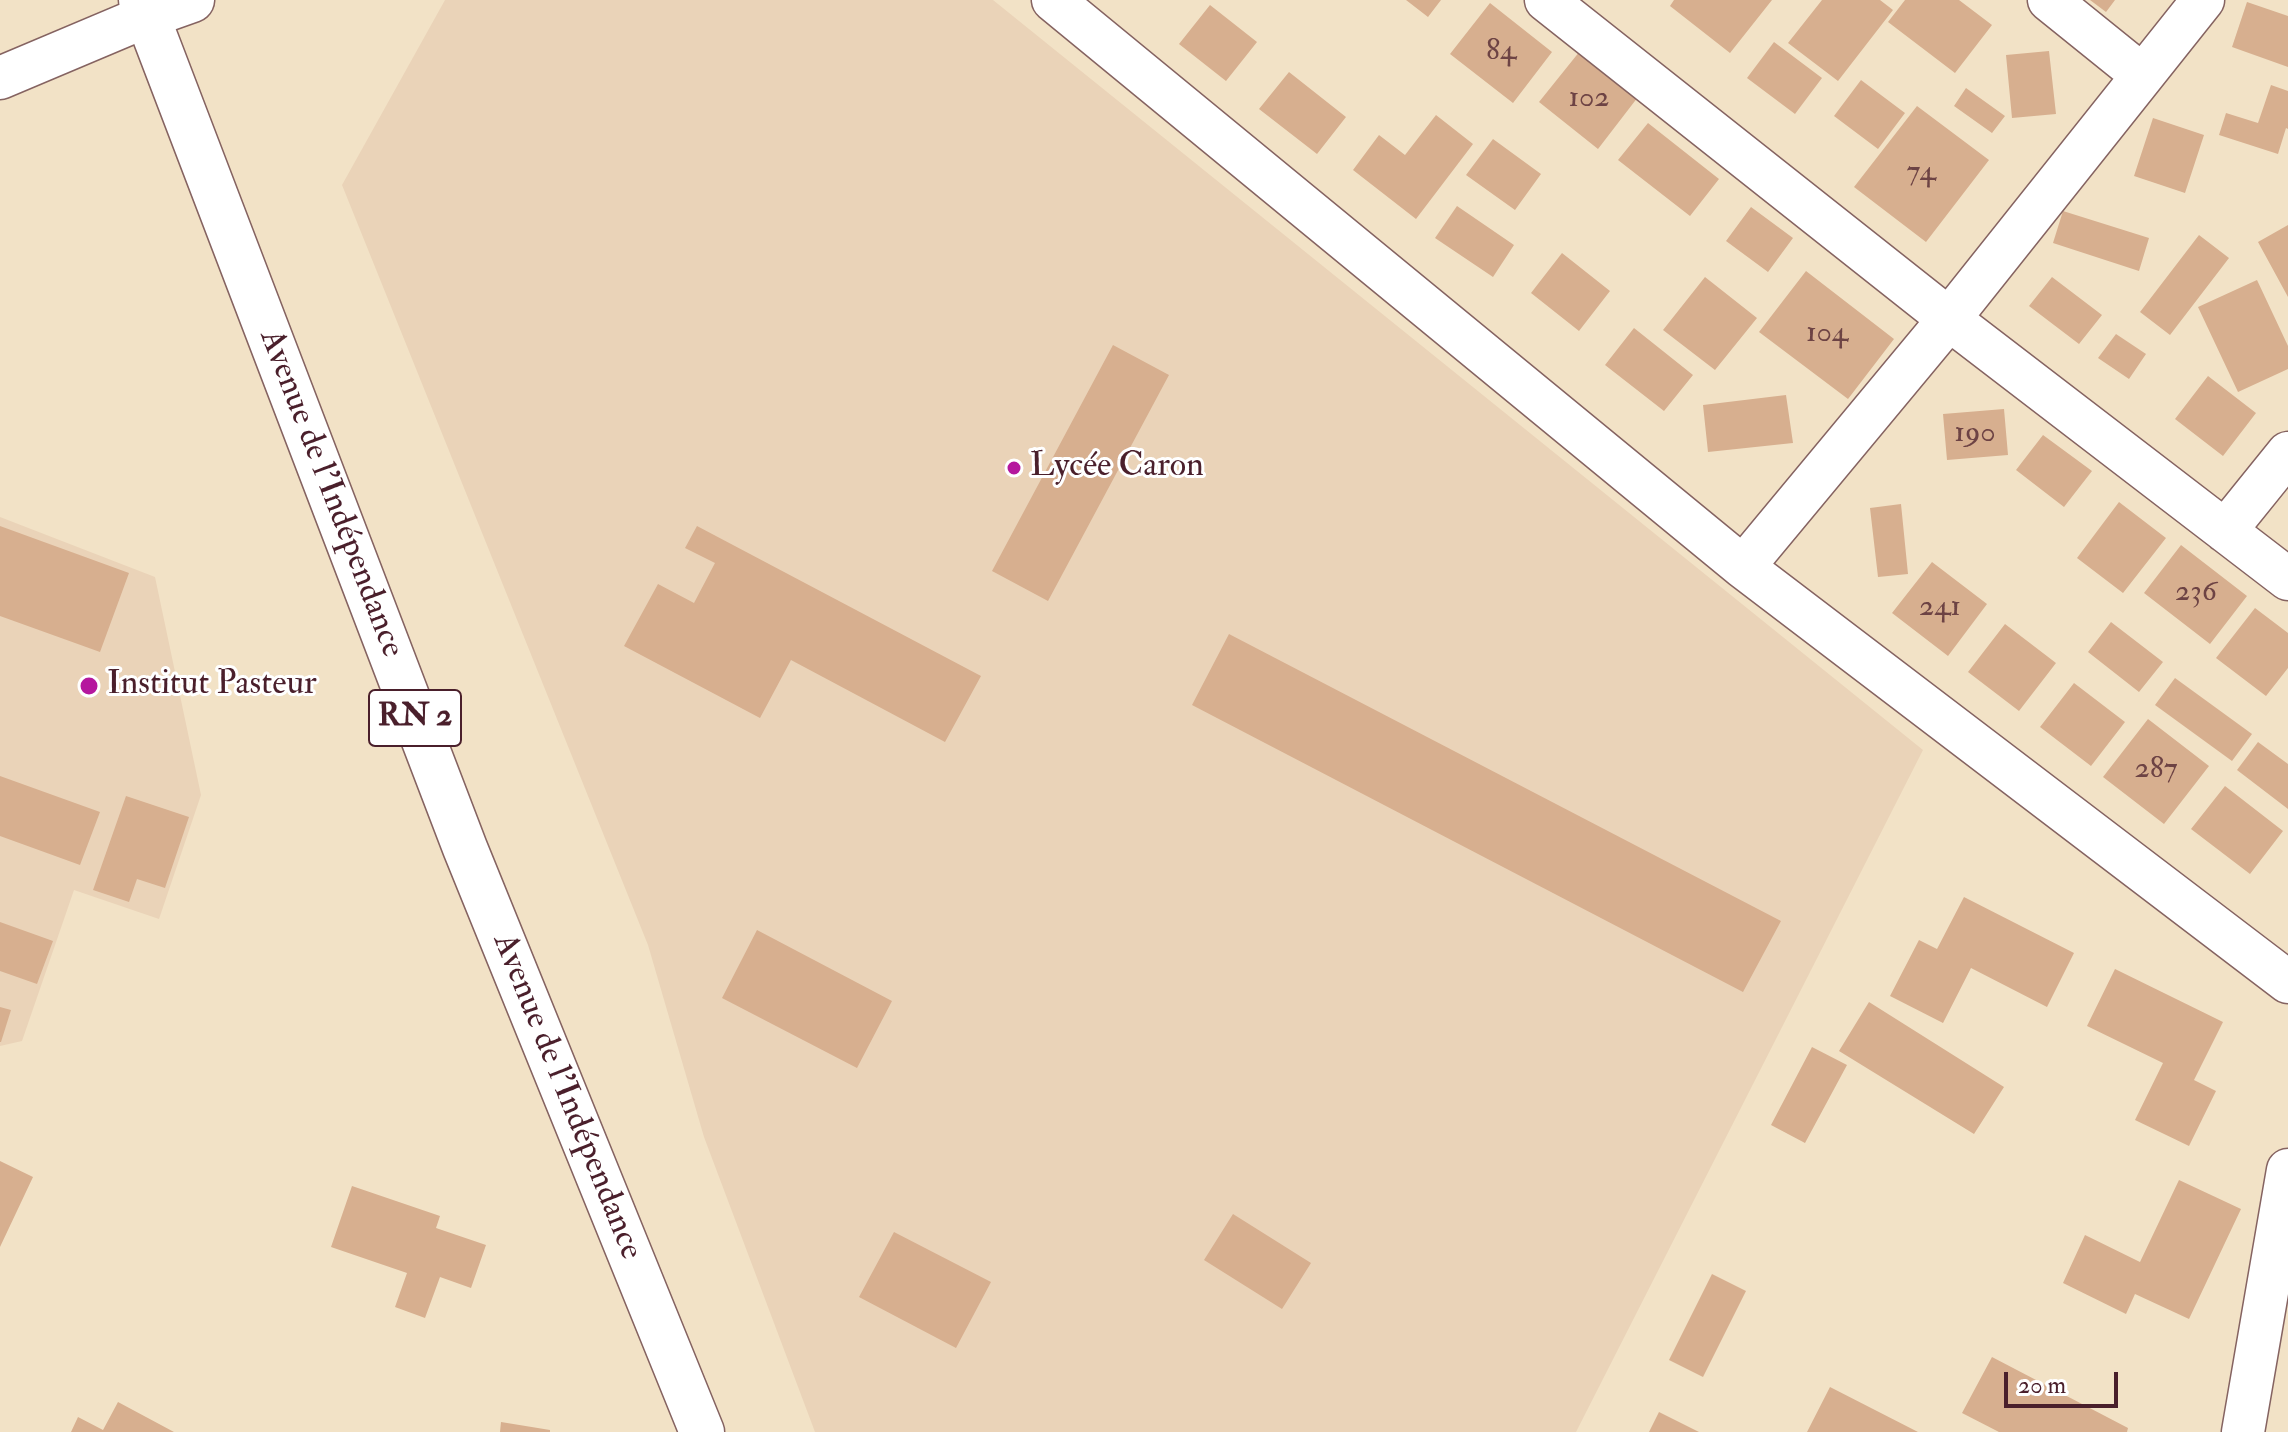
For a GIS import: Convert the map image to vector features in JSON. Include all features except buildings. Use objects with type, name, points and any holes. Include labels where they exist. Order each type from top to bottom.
[{"type":"main road","points":[[144,8],[192,0]]},
{"type":"main road","name":"Avenue de l'Indépendance","points":[[144,8],[465,848],[702,1432]]},
{"type":"street","points":[[1053,0],[1743,567],[2288,982]]},
{"type":"street","points":[[1546,0],[1949,319],[2288,579]]},
{"type":"street","points":[[2049,0],[2142,75]]},
{"type":"street","points":[[1743,567],[1949,319],[2203,0]]},
{"type":"street","points":[[0,78],[144,8]]},
{"type":"street","points":[[2225,531],[2288,453]]},
{"type":"street","points":[[2243,1432],[2288,1170]]},
{"type":"shaded area","name":"Lycée Caron","points":[[445,0],[993,0],[1923,750],[1576,1432],[815,1432],[704,1137],[648,945],[342,185]]},
{"type":"shaded area","name":"Institut Pasteur","points":[[0,517],[155,577],[201,795],[159,919],[74,890],[22,1041],[0,1046]]},
{"type":"place","name":"Lycée Caron","points":[[1014,468]]},
{"type":"place","name":"Institut Pasteur","points":[[89,686]]}]
